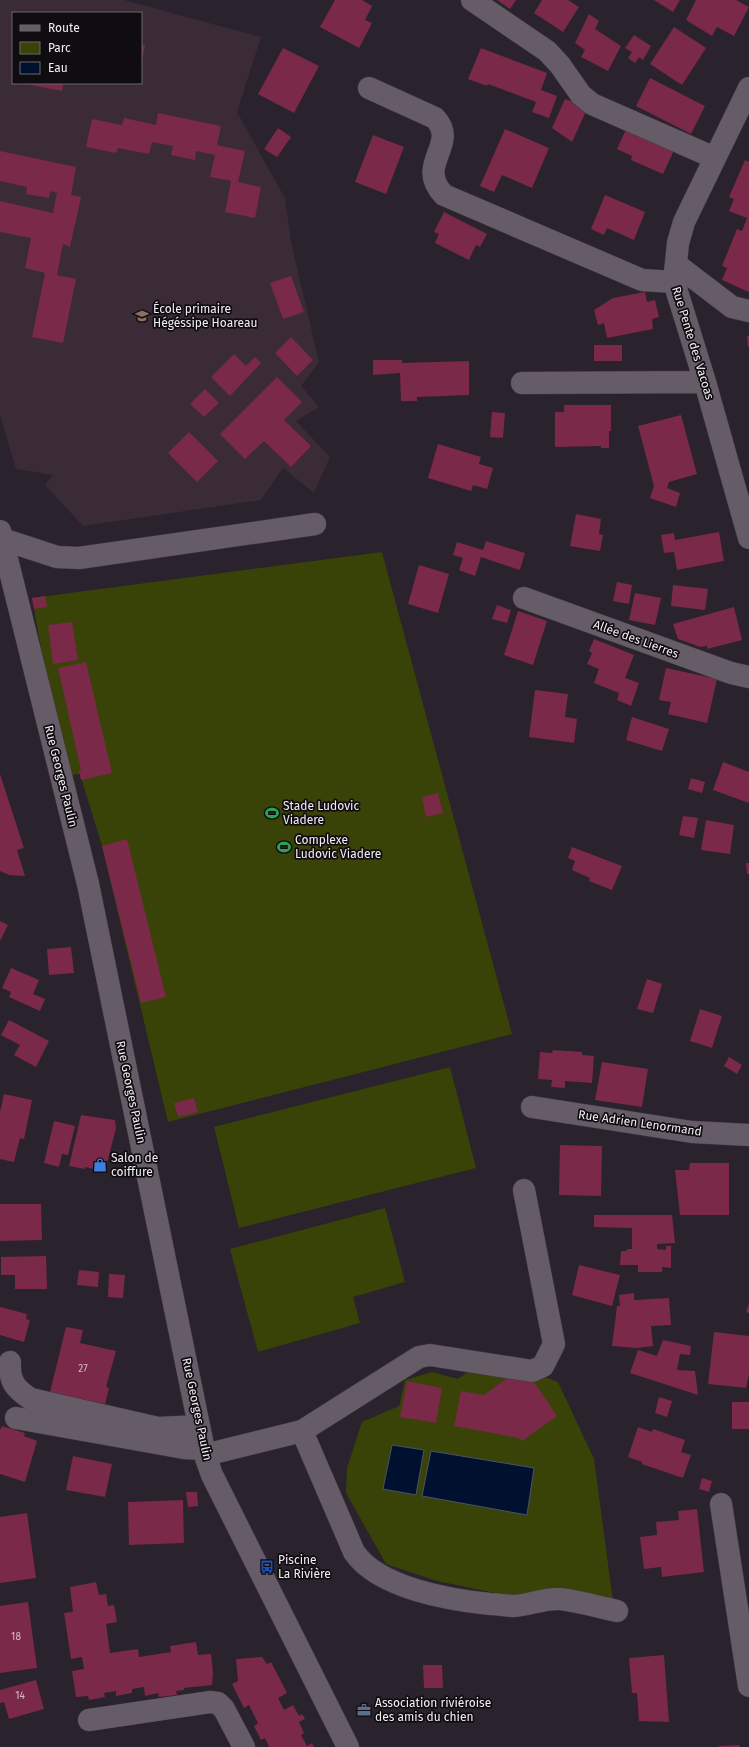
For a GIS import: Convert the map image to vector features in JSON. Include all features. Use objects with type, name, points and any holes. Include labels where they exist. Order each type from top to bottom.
[{"type":"street","points":[[472,0],[546,51],[560,65],[581,95],[592,104],[715,158]]},
{"type":"street","points":[[369,88],[435,118],[439,123],[444,135],[432,171],[437,188],[444,195],[642,280],[675,273],[729,304],[749,311]]},
{"type":"street","name":"Rue Pente des Vacoas","points":[[749,88],[684,222],[678,243],[675,273],[749,538]]},
{"type":"street","points":[[522,383],[705,382]]},
{"type":"street","points":[[1,535],[57,557],[79,558],[315,524]]},
{"type":"street","name":"Rue Georges Paulin","points":[[1,535],[88,884],[205,1452],[212,1475],[348,1747]]},
{"type":"street","name":"Allée des Lierres","points":[[524,598],[731,673],[749,677]]},
{"type":"street","name":"Rue Adrien Lenormand","points":[[532,1106],[692,1132],[749,1135]]},
{"type":"street","points":[[16,1418],[205,1452],[302,1431],[419,1357],[430,1355],[532,1371],[543,1366],[554,1344],[524,1190]]},
{"type":"street","points":[[10,1362],[10,1373],[14,1383],[21,1392],[32,1399],[158,1428],[199,1426]]},
{"type":"street","points":[[302,1431],[354,1552],[361,1562],[372,1569],[403,1586],[471,1602],[514,1606],[559,1599],[616,1611]]},
{"type":"street","points":[[721,1504],[749,1686]]},
{"type":"street","points":[[89,1720],[210,1702],[218,1703],[224,1708],[244,1747]]},
{"type":"shaded area","points":[[0,0],[124,0],[261,37],[237,112],[285,198],[291,242],[319,362],[301,386],[319,407],[296,421],[330,457],[314,493],[283,468],[261,500],[83,526],[45,485],[53,475],[16,469],[0,415]]},
{"type":"green space","name":"Complexe Ludovic Viadere","points":[[382,552],[512,1034],[168,1122],[102,846],[80,774],[71,775],[41,648],[32,598]]},
{"type":"green space","points":[[450,1067],[476,1168],[239,1228],[214,1127]]},
{"type":"green space","points":[[385,1208],[405,1282],[353,1297],[360,1323],[258,1352],[230,1249]]},
{"type":"green space","points":[[476,1366],[542,1376],[558,1382],[594,1459],[613,1601],[524,1599],[437,1581],[386,1564],[346,1493],[347,1468],[362,1422],[399,1406],[405,1380],[432,1372],[458,1379]]},
{"type":"water","points":[[392,1445],[424,1450],[416,1495],[383,1489]]},
{"type":"water","points":[[431,1451],[534,1468],[527,1515],[422,1496]]},
{"type":"building","points":[[335,0],[362,0],[372,6],[365,20],[372,23],[359,48],[320,27]]},
{"type":"building","points":[[497,0],[516,0],[510,9]]},
{"type":"building","points":[[542,0],[568,0],[579,7],[563,32],[534,13]]},
{"type":"building","points":[[654,0],[680,0],[673,12]]},
{"type":"building","points":[[696,0],[736,0],[749,7],[734,36],[717,27],[712,36],[686,20]]},
{"type":"building","points":[[589,14],[599,21],[595,29],[621,46],[608,71],[581,57],[585,50],[575,43]]},
{"type":"building","points":[[674,27],[706,48],[682,85],[650,64]]},
{"type":"building","points":[[634,35],[651,46],[643,60],[639,57],[635,63],[628,58],[632,52],[625,48]]},
{"type":"building","points":[[142,45],[145,45],[142,61]]},
{"type":"building","points":[[283,48],[319,66],[294,113],[258,94]]},
{"type":"building","points":[[481,48],[547,73],[541,90],[557,96],[549,118],[532,112],[536,102],[488,84],[487,86],[468,79]]},
{"type":"building","points":[[650,78],[705,106],[691,134],[636,106]]},
{"type":"building","points":[[30,84],[63,84],[62,91]]},
{"type":"building","points":[[565,99],[588,107],[572,142],[552,128]]},
{"type":"building","points":[[158,113],[221,126],[217,145],[245,151],[238,182],[261,187],[255,218],[225,212],[231,181],[210,177],[215,155],[196,151],[195,160],[171,155],[173,146],[152,142],[149,154],[118,148],[116,153],[86,147],[92,119],[122,125],[124,118],[156,125]]},
{"type":"building","points":[[628,125],[676,146],[663,174],[631,160],[632,156],[617,149]]},
{"type":"building","points":[[278,128],[291,137],[277,157],[264,149]]},
{"type":"building","points":[[505,129],[549,148],[532,188],[502,175],[494,192],[480,186]]},
{"type":"building","points":[[373,135],[404,147],[386,194],[355,182]]},
{"type":"building","points":[[0,151],[76,167],[71,195],[81,197],[70,247],[63,244],[57,275],[76,279],[63,343],[32,337],[45,273],[25,268],[31,238],[0,232],[0,201],[53,213],[57,193],[50,191],[49,198],[26,194],[27,187],[0,181]]},
{"type":"building","points":[[745,160],[749,162],[749,292],[722,280],[727,268],[722,266],[737,229],[742,231],[747,218],[729,211],[734,199],[729,197]]},
{"type":"building","points":[[605,195],[645,212],[634,240],[607,228],[604,235],[591,229]]},
{"type":"building","points":[[444,212],[487,234],[480,247],[476,245],[469,260],[435,243],[439,234],[434,232]]},
{"type":"building","points":[[291,276],[304,312],[283,319],[270,283]]},
{"type":"building","points":[[645,292],[647,302],[655,300],[659,317],[652,319],[653,329],[607,338],[604,323],[598,325],[594,310],[613,298]]},
{"type":"building","points":[[749,335],[749,347],[748,347],[747,337]]},
{"type":"building","points":[[291,337],[313,360],[297,376],[275,353]]},
{"type":"building","points":[[594,345],[622,345],[622,361],[594,361]]},
{"type":"building","points":[[234,354],[246,366],[255,357],[261,363],[230,396],[211,377]]},
{"type":"building","points":[[373,360],[402,360],[402,363],[469,361],[469,395],[417,397],[417,401],[401,401],[400,373],[373,375]]},
{"type":"building","points":[[277,377],[302,402],[284,420],[311,446],[291,467],[264,441],[245,459],[220,434]]},
{"type":"building","points":[[205,389],[219,403],[204,417],[190,404]]},
{"type":"building","points":[[564,405],[611,405],[611,431],[609,431],[609,448],[601,448],[601,446],[555,447],[555,412],[564,412]]},
{"type":"building","points":[[492,412],[505,413],[503,438],[490,437]]},
{"type":"building","points":[[681,415],[697,474],[669,482],[667,488],[680,493],[676,507],[650,498],[654,486],[638,426]]},
{"type":"building","points":[[189,432],[218,461],[197,482],[168,453]]},
{"type":"building","points":[[438,444],[481,457],[479,464],[493,468],[487,489],[473,485],[471,491],[428,478]]},
{"type":"building","points":[[576,514],[601,519],[599,534],[603,535],[600,551],[570,546]]},
{"type":"building","points":[[719,532],[724,561],[677,570],[674,552],[664,553],[661,535],[674,533],[675,540]]},
{"type":"building","points":[[486,541],[525,553],[520,570],[481,557],[475,576],[459,570],[463,558],[453,555],[457,542],[483,550]]},
{"type":"building","points":[[419,565],[449,574],[438,613],[408,604]]},
{"type":"building","points":[[617,582],[632,585],[629,604],[613,601]]},
{"type":"building","points":[[673,585],[708,589],[705,610],[671,606]]},
{"type":"building","points":[[635,593],[661,598],[655,625],[629,620]]},
{"type":"building","points":[[45,596],[47,607],[34,609],[32,598]]},
{"type":"building","points":[[497,605],[511,610],[507,623],[492,619]]},
{"type":"building","points":[[734,607],[742,640],[707,649],[707,646],[700,647],[678,639],[673,624]]},
{"type":"building","points":[[518,611],[547,621],[533,665],[504,655]]},
{"type":"building","points":[[72,622],[78,660],[53,664],[48,625]]},
{"type":"building","points":[[594,639],[634,655],[625,678],[639,683],[631,706],[617,700],[619,693],[594,683],[599,669],[587,664],[592,653],[589,651]]},
{"type":"building","points":[[86,662],[112,773],[81,780],[79,771],[81,770],[58,668]]},
{"type":"building","points":[[666,668],[717,679],[707,723],[668,714],[671,702],[659,700]]},
{"type":"building","points":[[535,690],[568,694],[565,717],[577,719],[574,743],[529,737]]},
{"type":"building","points":[[632,717],[669,729],[662,751],[626,740]]},
{"type":"building","points":[[723,762],[749,772],[749,803],[713,790]]},
{"type":"building","points":[[0,774],[24,848],[17,850],[25,876],[9,875],[0,871]]},
{"type":"building","points":[[691,778],[705,782],[702,793],[688,789]]},
{"type":"building","points":[[438,793],[443,813],[426,817],[422,797]]},
{"type":"building","points":[[683,816],[698,818],[694,838],[679,835]]},
{"type":"building","points":[[706,820],[734,825],[730,854],[701,850]]},
{"type":"building","points":[[127,839],[166,997],[141,1003],[102,846]]},
{"type":"building","points":[[572,847],[622,866],[612,890],[589,881],[590,878],[572,870],[575,861],[568,858]]},
{"type":"building","points":[[746,863],[749,863],[749,874],[747,874]]},
{"type":"building","points":[[0,921],[8,925],[0,941]]},
{"type":"building","points":[[71,947],[74,973],[49,975],[47,949]]},
{"type":"building","points":[[11,968],[39,980],[33,994],[45,999],[40,1011],[9,997],[11,992],[2,988]]},
{"type":"building","points":[[647,979],[662,984],[653,1013],[637,1009]]},
{"type":"building","points":[[700,1009],[722,1016],[712,1048],[690,1041]]},
{"type":"building","points":[[9,1020],[49,1041],[36,1067],[14,1055],[20,1045],[1,1035]]},
{"type":"building","points":[[553,1050],[582,1052],[582,1055],[594,1056],[592,1083],[565,1081],[565,1088],[551,1087],[552,1080],[538,1079],[540,1052],[552,1053]]},
{"type":"building","points":[[729,1057],[742,1065],[737,1074],[724,1066]]},
{"type":"building","points":[[602,1062],[648,1069],[642,1107],[595,1100]]},
{"type":"building","points":[[4,1094],[32,1100],[24,1139],[20,1138],[14,1162],[0,1159],[0,1112]]},
{"type":"building","points":[[194,1098],[198,1112],[178,1117],[174,1103]]},
{"type":"building","points":[[81,1115],[115,1120],[116,1128],[105,1171],[85,1167],[85,1169],[69,1166]]},
{"type":"building","points":[[54,1121],[75,1126],[68,1155],[62,1154],[59,1167],[44,1163]]},
{"type":"building","points":[[560,1145],[602,1146],[601,1196],[559,1195]]},
{"type":"building","points":[[690,1163],[729,1163],[729,1215],[680,1215],[675,1170],[689,1170]]},
{"type":"building","points":[[0,1204],[41,1204],[42,1240],[0,1241]]},
{"type":"building","points":[[594,1215],[672,1215],[675,1243],[657,1244],[657,1249],[666,1250],[666,1246],[671,1246],[671,1268],[662,1267],[662,1272],[638,1272],[638,1265],[620,1265],[621,1251],[632,1249],[632,1228],[594,1227]]},
{"type":"building","points":[[46,1256],[47,1289],[15,1289],[15,1275],[1,1275],[1,1257]]},
{"type":"building","points":[[579,1265],[620,1275],[612,1306],[572,1295]]},
{"type":"building","points":[[79,1270],[99,1272],[98,1287],[77,1285]]},
{"type":"building","points":[[109,1274],[125,1275],[123,1298],[108,1297]]},
{"type":"building","points":[[634,1293],[634,1300],[669,1298],[671,1325],[651,1326],[653,1346],[637,1348],[612,1346],[617,1306],[620,1306],[619,1295]]},
{"type":"building","points":[[749,1303],[749,1313],[746,1312]]},
{"type":"building","points":[[0,1307],[27,1314],[26,1319],[30,1320],[24,1342],[0,1335]]},
{"type":"building","points":[[66,1327],[83,1330],[80,1343],[116,1351],[106,1387],[109,1388],[105,1404],[50,1392]]},
{"type":"building","points":[[714,1332],[749,1336],[749,1374],[746,1388],[708,1384]]},
{"type":"building","points":[[663,1340],[691,1346],[690,1355],[680,1354],[677,1370],[695,1371],[698,1395],[630,1373],[638,1350],[657,1356]]},
{"type":"building","points":[[507,1378],[535,1383],[557,1416],[522,1441],[519,1438],[454,1426],[461,1391],[484,1395]]},
{"type":"building","points":[[407,1381],[442,1388],[436,1423],[400,1417]]},
{"type":"building","points":[[659,1397],[672,1401],[667,1417],[655,1413]]},
{"type":"building","points":[[732,1402],[749,1402],[749,1429],[732,1429]]},
{"type":"building","points":[[2,1426],[25,1433],[24,1436],[37,1441],[25,1482],[0,1474],[0,1429]]},
{"type":"building","points":[[638,1427],[652,1432],[653,1429],[685,1440],[681,1452],[691,1455],[683,1478],[642,1464],[642,1462],[628,1457]]},
{"type":"building","points":[[73,1456],[112,1464],[105,1497],[66,1490]]},
{"type":"building","points":[[702,1478],[712,1481],[709,1492],[699,1489]]},
{"type":"building","points":[[186,1492],[197,1492],[198,1506],[188,1507]]},
{"type":"building","points":[[183,1500],[184,1543],[129,1545],[128,1502]]},
{"type":"building","points":[[697,1509],[704,1572],[662,1577],[661,1567],[644,1569],[640,1537],[657,1535],[656,1522],[679,1520],[678,1511]]},
{"type":"building","points":[[27,1513],[36,1578],[0,1583],[0,1517]]},
{"type":"building","points":[[96,1582],[99,1595],[106,1594],[108,1606],[114,1605],[117,1622],[106,1624],[110,1653],[138,1649],[139,1657],[171,1652],[170,1646],[196,1642],[198,1655],[211,1654],[213,1673],[212,1685],[184,1688],[184,1690],[176,1691],[177,1695],[159,1697],[158,1693],[145,1696],[144,1687],[132,1689],[132,1693],[116,1696],[116,1691],[104,1693],[105,1697],[89,1700],[88,1696],[76,1697],[72,1671],[84,1669],[82,1657],[71,1659],[64,1613],[73,1612],[70,1587]]},
{"type":"building","points":[[28,1602],[37,1668],[0,1673],[0,1606]]},
{"type":"building","points":[[664,1655],[669,1722],[639,1721],[637,1693],[632,1693],[629,1658]]},
{"type":"building","points":[[262,1657],[267,1664],[271,1662],[287,1693],[278,1698],[284,1710],[293,1705],[299,1716],[302,1714],[305,1719],[299,1722],[304,1733],[301,1735],[307,1746],[312,1743],[314,1747],[269,1747],[265,1738],[261,1740],[254,1726],[258,1723],[249,1705],[244,1708],[232,1684],[238,1681],[236,1659]]},
{"type":"building","points":[[423,1665],[442,1665],[443,1688],[424,1688]]},
{"type":"building","points":[[36,1680],[44,1709],[9,1719],[4,1702],[0,1703],[0,1690]]},
{"type":"building","points":[[739,1745],[740,1747],[719,1747],[719,1746]]},
{"type":"place","name":"École primaire Hégéssipe Hoareau","points":[[142,316]]},
{"type":"place","name":"Stade Ludovic Viadere","points":[[272,813]]},
{"type":"place","name":"Complexe Ludovic Viadere","points":[[284,847]]},
{"type":"place","name":"Salon de coiffure","points":[[100,1165]]},
{"type":"place","name":"Piscine La Rivière","points":[[267,1567]]},
{"type":"place","name":"Association riviéroise des amis du chien","points":[[364,1710]]}]
